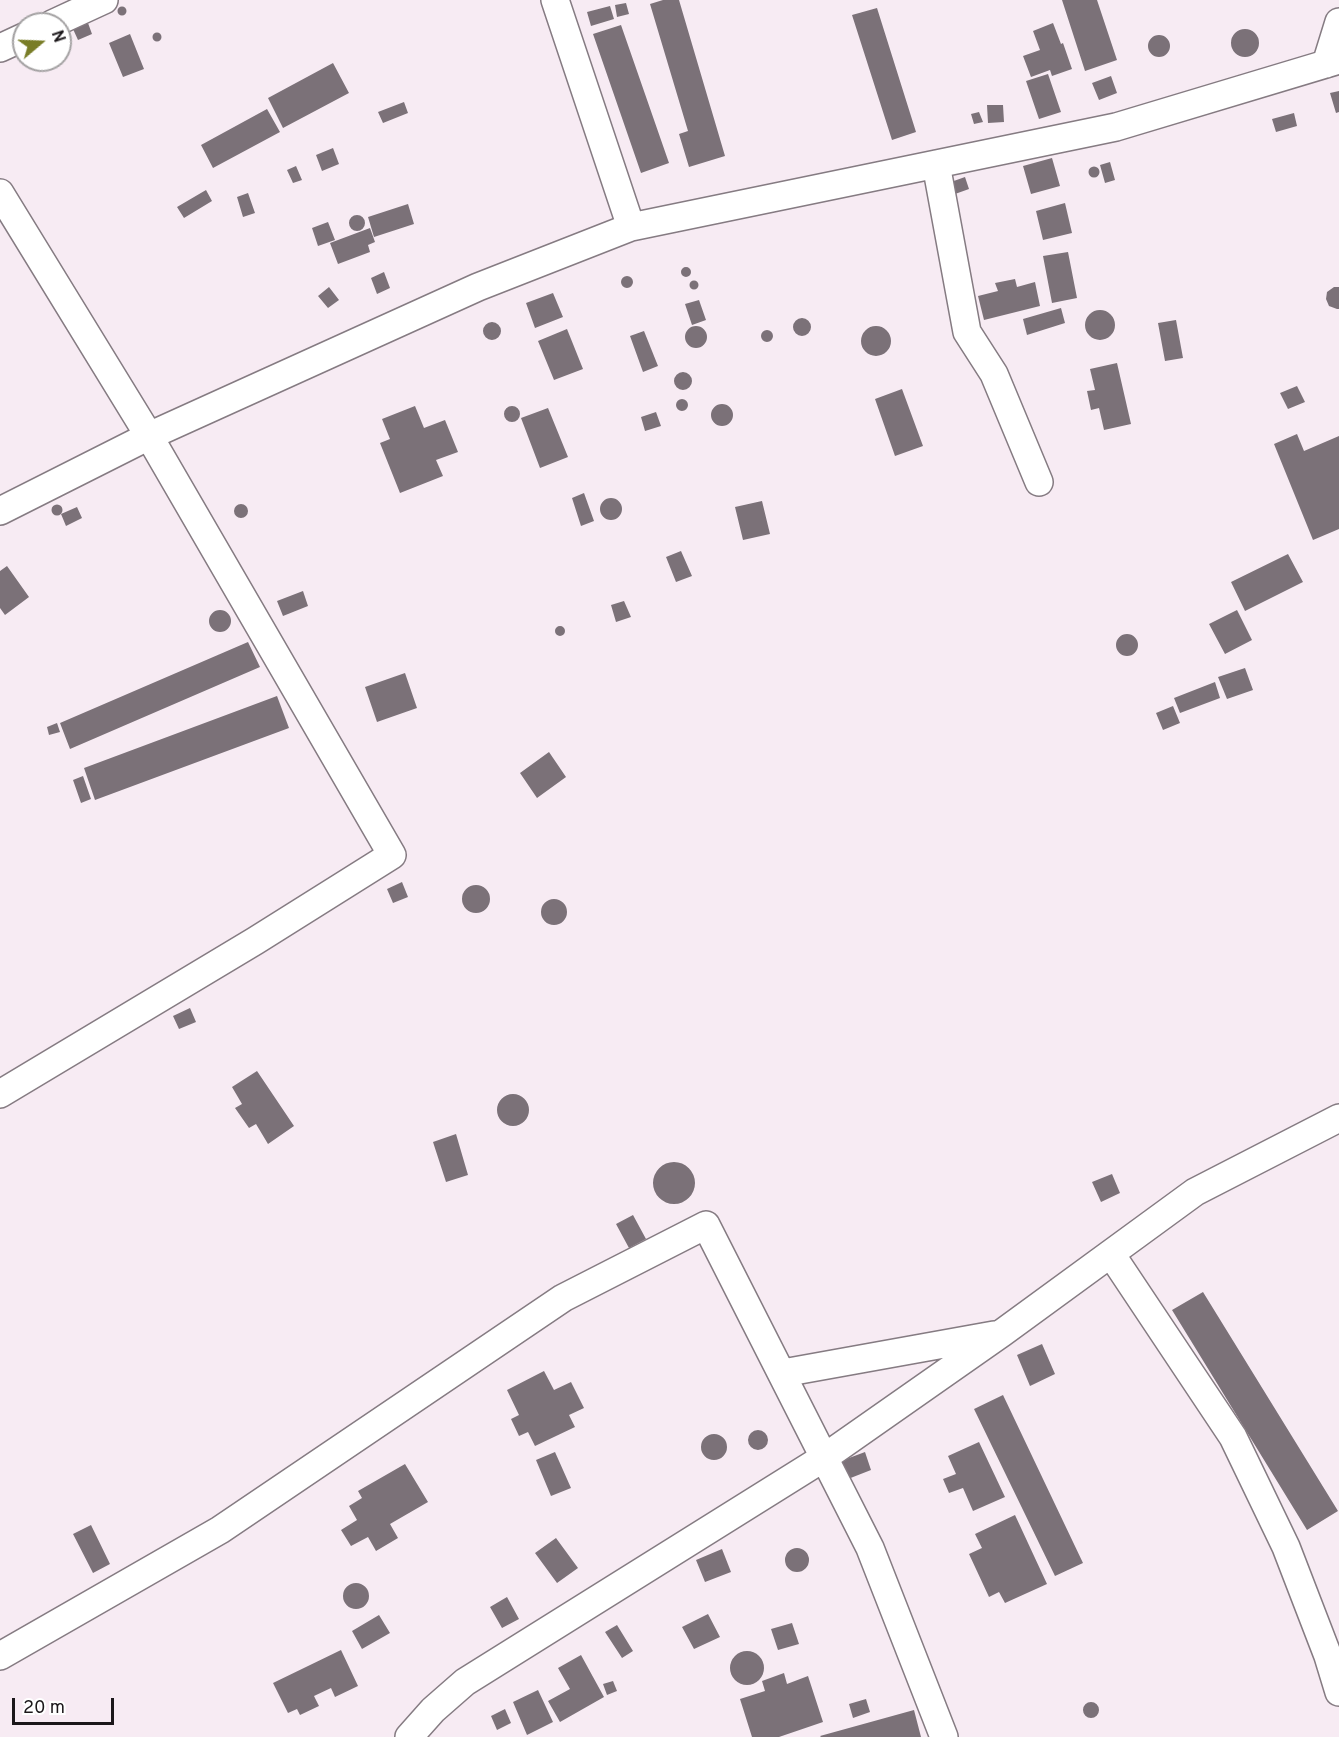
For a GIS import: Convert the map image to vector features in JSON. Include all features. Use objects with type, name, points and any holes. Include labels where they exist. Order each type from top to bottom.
[{"type":"street","points":[[72,15],[104,0]]},
{"type":"street","points":[[555,0],[631,227]]},
{"type":"street","points":[[0,511],[149,436],[478,287],[631,227],[1116,127],[1333,62],[1339,22]]},
{"type":"street","points":[[936,164],[967,332],[994,374],[1039,482]]},
{"type":"street","points":[[0,193],[149,436],[392,855],[255,941],[0,1094]]},
{"type":"street","points":[[416,1735],[433,1710],[465,1682],[825,1456],[1002,1333],[1195,1192],[1339,1118]]},
{"type":"street","points":[[0,1656],[220,1530],[563,1298],[706,1225],[870,1548],[944,1737]]},
{"type":"street","points":[[1111,1254],[1233,1437],[1286,1547],[1328,1656],[1339,1692]]},
{"type":"street","points":[[783,1373],[1002,1333]]},
{"type":"building","points":[[663,0],[679,0],[725,156],[689,167],[679,134],[688,131],[650,4]]},
{"type":"building","points":[[1062,0],[1097,0],[1117,60],[1085,71]]},
{"type":"building","points":[[626,3],[629,14],[617,17],[615,5]]},
{"type":"building","points":[[122,6],[127,11],[122,16],[117,11]]},
{"type":"building","points":[[610,6],[614,19],[591,26],[587,12]]},
{"type":"building","points":[[877,8],[916,132],[892,140],[852,15]]},
{"type":"building","points":[[88,23],[92,34],[78,40],[73,29]]},
{"type":"building","points":[[1053,23],[1072,69],[1052,76],[1050,70],[1031,77],[1023,56],[1040,50],[1033,31]]},
{"type":"building","points":[[621,25],[669,163],[641,173],[593,34]]},
{"type":"building","points":[[1245,29],[1255,33],[1259,43],[1255,53],[1245,57],[1235,53],[1231,43],[1235,33]]},
{"type":"building","points":[[157,32],[162,37],[157,42],[152,37]]},
{"type":"building","points":[[130,34],[144,69],[123,77],[109,43]]},
{"type":"building","points":[[1159,35],[1167,38],[1170,46],[1167,54],[1159,57],[1151,54],[1148,46],[1151,38]]},
{"type":"building","points":[[333,63],[349,93],[283,128],[268,98]]},
{"type":"building","points":[[1048,74],[1061,112],[1039,119],[1026,81]]},
{"type":"building","points":[[1111,76],[1117,93],[1099,100],[1092,83]]},
{"type":"building","points":[[1339,91],[1339,112],[1336,113],[1330,93]]},
{"type":"building","points":[[404,102],[408,113],[383,123],[378,112]]},
{"type":"building","points":[[987,105],[1003,105],[1004,122],[988,123]]},
{"type":"building","points":[[267,109],[280,132],[213,168],[201,145]]},
{"type":"building","points":[[979,112],[983,122],[974,124],[971,114]]},
{"type":"building","points":[[1294,113],[1297,126],[1276,132],[1272,119]]},
{"type":"building","points":[[333,148],[339,164],[322,171],[316,155]]},
{"type":"building","points":[[1052,158],[1060,186],[1031,194],[1023,166]]},
{"type":"building","points":[[1110,162],[1115,180],[1105,183],[1100,165]]},
{"type":"building","points":[[296,166],[302,180],[293,183],[287,170]]},
{"type":"building","points":[[1094,166],[1100,172],[1094,178],[1088,172]]},
{"type":"building","points":[[965,177],[969,189],[955,194],[951,182]]},
{"type":"building","points":[[206,190],[212,201],[184,218],[177,207]]},
{"type":"building","points":[[248,193],[255,213],[243,217],[237,197]]},
{"type":"building","points":[[1065,203],[1072,233],[1043,240],[1036,211]]},
{"type":"building","points":[[408,204],[414,224],[374,237],[368,217]]},
{"type":"building","points":[[354,215],[360,215],[365,223],[363,229],[354,231],[349,226],[349,220]]},
{"type":"building","points":[[328,222],[335,240],[318,246],[312,228]]},
{"type":"building","points":[[370,228],[375,242],[368,245],[370,252],[338,264],[330,243]]},
{"type":"building","points":[[1068,252],[1077,298],[1052,303],[1043,256]]},
{"type":"building","points":[[686,267],[690,268],[690,276],[686,277],[682,276],[681,272],[682,268]]},
{"type":"building","points":[[384,272],[390,288],[377,294],[371,278]]},
{"type":"building","points":[[627,276],[633,282],[627,288],[621,282]]},
{"type":"building","points":[[1015,279],[1017,287],[1035,282],[1040,306],[984,320],[978,296],[998,291],[995,283]]},
{"type":"building","points":[[694,280],[699,285],[694,290],[689,285]]},
{"type":"building","points":[[329,287],[339,300],[328,308],[318,296]]},
{"type":"building","points":[[1334,287],[1339,287],[1339,309],[1329,306],[1326,299],[1327,292]]},
{"type":"building","points":[[553,293],[563,317],[535,328],[526,303]]},
{"type":"building","points":[[699,300],[706,320],[692,325],[685,304]]},
{"type":"building","points":[[1061,308],[1065,323],[1027,335],[1023,319]]},
{"type":"building","points":[[1100,310],[1110,315],[1115,325],[1110,335],[1100,340],[1090,335],[1085,325],[1090,315]]},
{"type":"building","points":[[802,318],[808,321],[811,327],[808,333],[802,336],[796,333],[793,327],[796,321]]},
{"type":"building","points":[[1176,320],[1183,358],[1165,361],[1158,323]]},
{"type":"building","points":[[488,322],[496,322],[501,327],[499,338],[488,340],[483,335],[483,327]]},
{"type":"building","points":[[696,326],[704,329],[707,337],[704,345],[696,348],[688,345],[685,337],[688,329]]},
{"type":"building","points":[[876,326],[887,330],[891,341],[887,352],[876,356],[865,352],[861,341],[865,330]]},
{"type":"building","points":[[567,329],[583,369],[554,380],[538,341]]},
{"type":"building","points":[[769,330],[773,336],[769,342],[765,342],[761,334]]},
{"type":"building","points":[[644,331],[658,366],[643,372],[630,336]]},
{"type":"building","points":[[1117,363],[1131,424],[1104,430],[1099,408],[1091,410],[1087,391],[1095,390],[1090,369]]},
{"type":"building","points":[[683,372],[689,375],[692,381],[689,387],[683,390],[677,387],[674,381],[677,375]]},
{"type":"building","points":[[1297,386],[1305,402],[1288,409],[1280,393]]},
{"type":"building","points":[[902,389],[923,446],[895,456],[875,399]]},
{"type":"building","points":[[684,399],[688,405],[684,411],[680,411],[676,403]]},
{"type":"building","points":[[718,404],[726,404],[733,411],[733,419],[726,426],[718,426],[711,419],[711,411]]},
{"type":"building","points":[[415,406],[424,428],[445,420],[458,452],[436,460],[443,476],[400,493],[380,443],[390,439],[382,419]]},
{"type":"building","points":[[509,406],[515,406],[520,414],[518,420],[509,422],[504,417],[504,411]]},
{"type":"building","points":[[548,408],[568,457],[540,468],[521,418]]},
{"type":"building","points":[[656,412],[661,426],[645,431],[641,417]]},
{"type":"building","points":[[1297,434],[1304,451],[1339,436],[1339,529],[1313,540],[1274,444]]},
{"type":"building","points":[[584,493],[594,521],[581,526],[572,498]]},
{"type":"building","points":[[611,498],[619,501],[622,509],[619,517],[611,520],[603,517],[600,509],[603,501]]},
{"type":"building","points":[[762,501],[770,534],[743,540],[735,507]]},
{"type":"building","points":[[241,504],[246,506],[248,511],[246,516],[241,518],[236,516],[234,511],[236,506]]},
{"type":"building","points":[[57,505],[61,506],[61,514],[57,515],[53,514],[52,510],[53,506]]},
{"type":"building","points":[[77,507],[82,518],[66,526],[61,514]]},
{"type":"building","points":[[681,551],[692,576],[676,582],[666,557]]},
{"type":"building","points":[[1288,554],[1303,582],[1245,611],[1231,582]]},
{"type":"building","points":[[7,566],[29,597],[5,615],[0,608],[0,571]]},
{"type":"building","points":[[303,591],[308,606],[283,616],[277,601]]},
{"type":"building","points":[[624,601],[631,617],[616,622],[611,605]]},
{"type":"building","points":[[220,610],[228,613],[231,621],[228,629],[220,632],[212,629],[209,621],[212,613]]},
{"type":"building","points":[[1237,610],[1252,640],[1225,654],[1209,624]]},
{"type":"building","points":[[560,626],[564,627],[564,635],[560,636],[556,635],[555,631],[556,627]]},
{"type":"building","points":[[1127,634],[1135,637],[1138,645],[1135,653],[1127,656],[1119,653],[1116,645],[1119,637]]},
{"type":"building","points":[[248,642],[260,667],[70,749],[60,723]]},
{"type":"building","points":[[1245,668],[1253,690],[1227,699],[1218,677]]},
{"type":"building","points":[[405,673],[417,708],[377,722],[365,687]]},
{"type":"building","points":[[1215,682],[1220,698],[1180,713],[1174,698]]},
{"type":"building","points":[[277,696],[289,728],[95,800],[84,768]]},
{"type":"building","points":[[1173,706],[1180,723],[1163,730],[1156,713]]},
{"type":"building","points":[[57,723],[60,732],[49,735],[47,727]]},
{"type":"building","points":[[549,752],[566,777],[537,798],[520,773]]},
{"type":"building","points":[[83,776],[91,799],[81,803],[73,780]]},
{"type":"building","points":[[402,882],[408,897],[393,903],[387,889]]},
{"type":"building","points":[[476,885],[486,889],[490,899],[486,909],[476,913],[466,909],[462,899],[466,889]]},
{"type":"building","points":[[554,899],[563,903],[567,912],[563,921],[554,925],[545,921],[541,912],[545,903]]},
{"type":"building","points":[[190,1008],[196,1022],[179,1029],[173,1016]]},
{"type":"building","points":[[257,1071],[294,1126],[268,1144],[256,1124],[249,1128],[235,1108],[242,1104],[232,1087]]},
{"type":"building","points":[[513,1094],[524,1099],[529,1110],[524,1121],[513,1126],[502,1121],[497,1110],[502,1099]]},
{"type":"building","points":[[456,1134],[468,1175],[446,1182],[433,1142]]},
{"type":"building","points":[[674,1162],[689,1168],[695,1183],[689,1198],[674,1204],[659,1198],[653,1183],[659,1168]]},
{"type":"building","points":[[1112,1174],[1120,1193],[1101,1202],[1092,1182]]},
{"type":"building","points":[[633,1215],[646,1239],[629,1248],[616,1224]]},
{"type":"building","points":[[1203,1292],[1338,1511],[1307,1530],[1172,1310]]},
{"type":"building","points":[[1042,1344],[1055,1374],[1030,1386],[1017,1355]]},
{"type":"building","points":[[544,1371],[554,1390],[571,1382],[584,1408],[569,1415],[575,1427],[535,1446],[528,1432],[519,1436],[511,1419],[519,1415],[507,1390]]},
{"type":"building","points":[[1003,1395],[1083,1563],[1055,1576],[974,1409]]},
{"type":"building","points":[[758,1430],[765,1433],[768,1440],[765,1447],[758,1450],[751,1447],[748,1440],[751,1433]]},
{"type":"building","points":[[714,1434],[723,1438],[727,1447],[723,1456],[714,1460],[705,1456],[701,1447],[705,1438]]},
{"type":"building","points":[[979,1442],[1005,1497],[973,1511],[963,1488],[949,1493],[943,1479],[956,1474],[948,1456]]},
{"type":"building","points":[[555,1452],[571,1488],[551,1496],[536,1460]]},
{"type":"building","points":[[865,1452],[871,1470],[848,1479],[841,1461]]},
{"type":"building","points":[[405,1464],[428,1502],[390,1524],[398,1538],[376,1551],[368,1537],[351,1546],[341,1530],[357,1520],[349,1506],[362,1498],[358,1491]]},
{"type":"building","points":[[1015,1515],[1047,1584],[1005,1603],[999,1592],[989,1597],[969,1554],[982,1548],[975,1534]]},
{"type":"building","points":[[91,1525],[110,1564],[93,1573],[73,1534]]},
{"type":"building","points":[[556,1538],[578,1568],[557,1583],[535,1553]]},
{"type":"building","points":[[797,1548],[806,1551],[809,1560],[806,1569],[797,1572],[788,1569],[785,1560],[788,1551]]},
{"type":"building","points":[[722,1549],[731,1572],[705,1582],[696,1560]]},
{"type":"building","points":[[356,1583],[366,1586],[369,1596],[366,1606],[356,1609],[346,1606],[343,1596],[346,1586]]},
{"type":"building","points":[[507,1597],[519,1619],[502,1628],[490,1607]]},
{"type":"building","points":[[708,1614],[720,1637],[694,1649],[682,1627]]},
{"type":"building","points":[[379,1615],[390,1633],[362,1649],[352,1631]]},
{"type":"building","points":[[792,1623],[799,1644],[778,1650],[771,1629]]},
{"type":"building","points":[[617,1625],[633,1651],[622,1658],[605,1632]]},
{"type":"building","points":[[341,1650],[358,1686],[335,1697],[331,1688],[314,1696],[319,1706],[300,1715],[297,1709],[288,1713],[273,1683]]},
{"type":"building","points":[[747,1651],[759,1656],[764,1668],[759,1680],[747,1685],[735,1680],[730,1668],[735,1656]]},
{"type":"building","points":[[581,1655],[604,1697],[560,1722],[548,1701],[570,1689],[558,1668]]},
{"type":"building","points":[[784,1673],[787,1684],[808,1676],[823,1722],[779,1737],[752,1737],[740,1699],[765,1691],[762,1681]]},
{"type":"building","points":[[613,1681],[617,1691],[607,1695],[603,1684]]},
{"type":"building","points":[[538,1690],[553,1722],[527,1735],[513,1702]]},
{"type":"building","points":[[866,1699],[870,1712],[853,1718],[849,1704]]},
{"type":"building","points":[[1091,1702],[1097,1704],[1099,1710],[1097,1716],[1091,1718],[1085,1716],[1083,1710],[1085,1704]]},
{"type":"building","points":[[505,1709],[511,1723],[497,1730],[491,1716]]},
{"type":"building","points":[[914,1710],[921,1737],[820,1736]]}]
